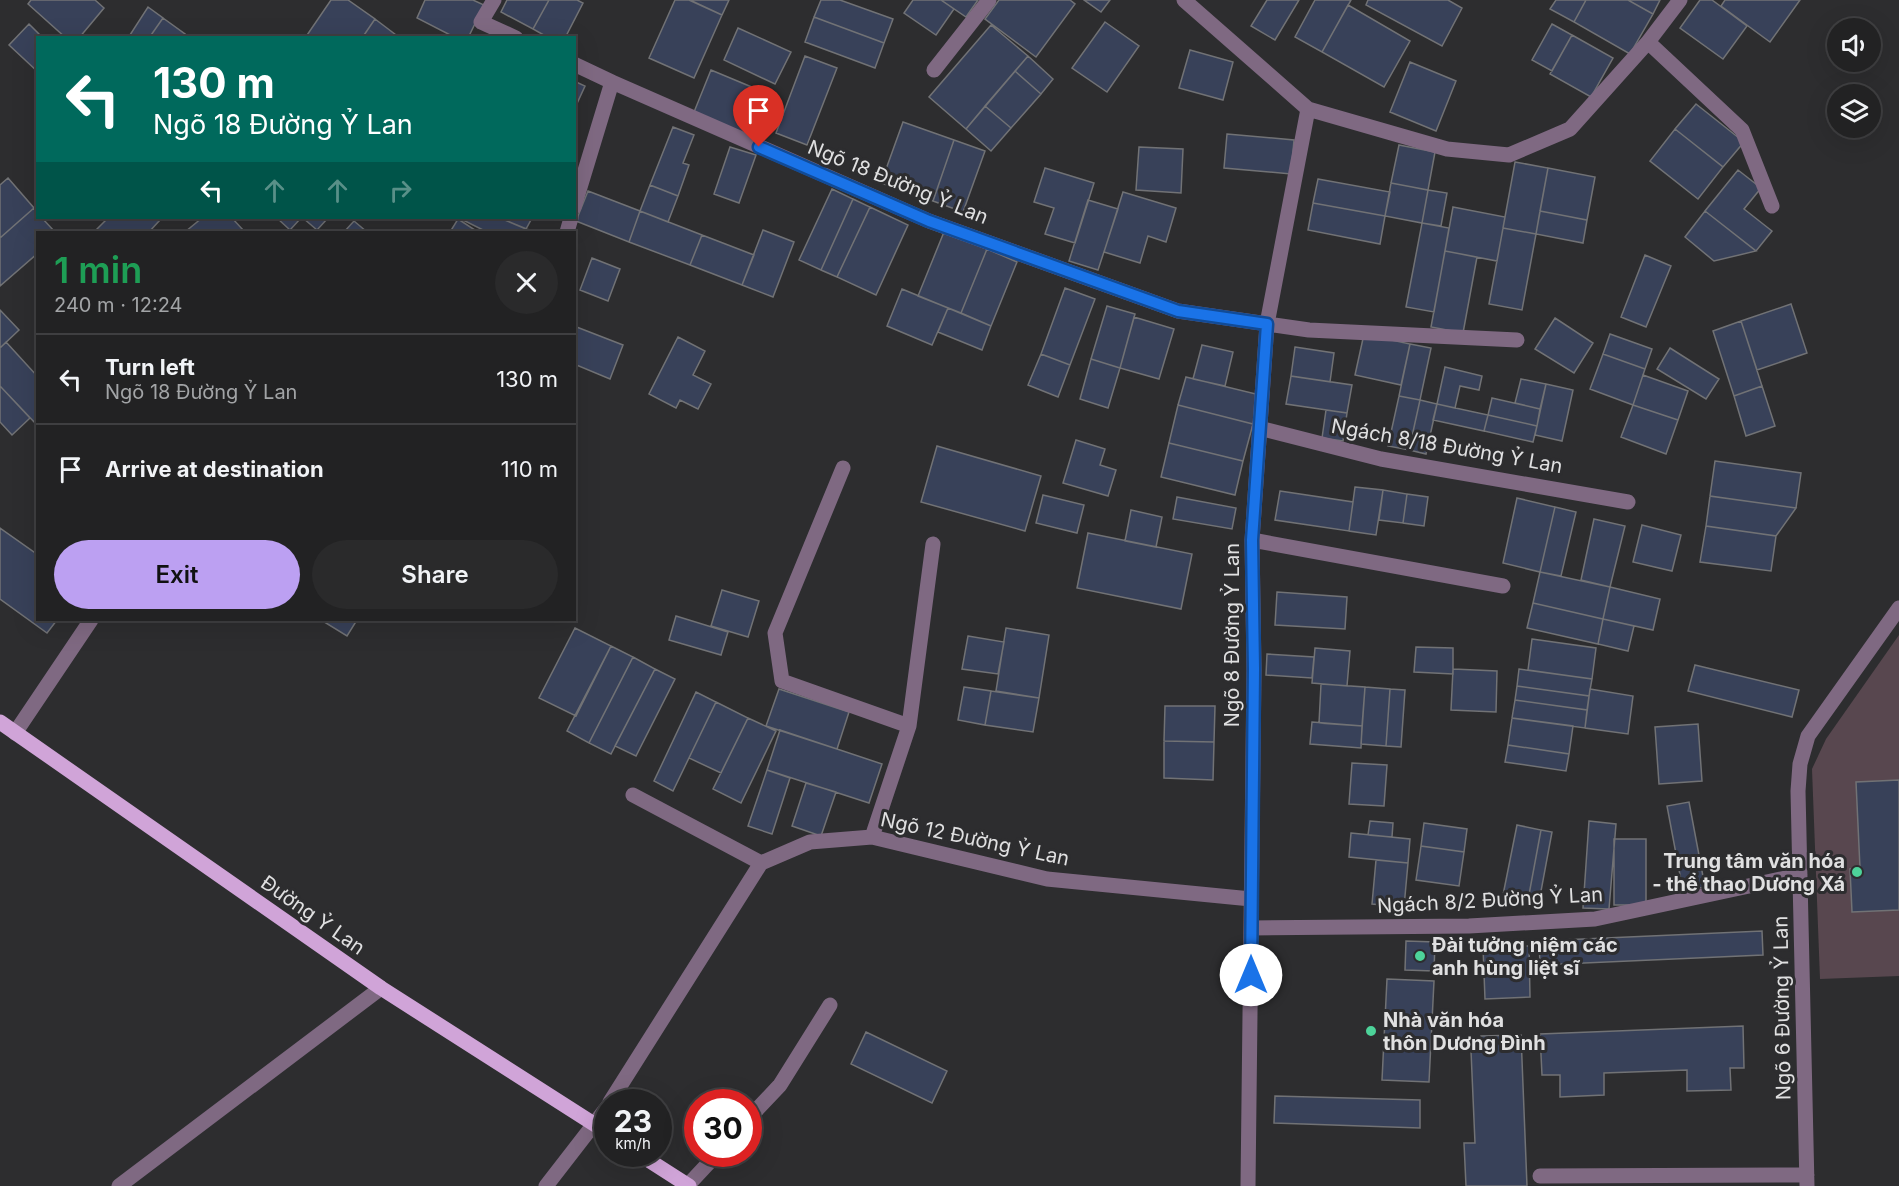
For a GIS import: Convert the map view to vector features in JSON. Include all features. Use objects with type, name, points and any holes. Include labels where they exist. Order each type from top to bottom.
[{"type":"main road","name":"Đường Ỷ Lan","points":[[0,722],[381,988],[594,1125]]},
{"type":"main road","points":[[659,1167],[689,1186]]},
{"type":"street","points":[[494,0],[481,22],[512,36]]},
{"type":"street","points":[[934,70],[989,0]]},
{"type":"street","points":[[1184,0],[1308,109],[1447,148],[1509,156],[1570,129],[1648,42],[1680,0]]},
{"type":"street","points":[[1648,42],[1742,129],[1772,206]]},
{"type":"street","name":"Ngõ 18 Đường Ỷ Lan","points":[[576,65],[929,221],[1178,311],[1309,330],[1517,340]]},
{"type":"street","points":[[576,200],[612,81]]},
{"type":"street","name":"Ngõ 8 Đường Ỷ Lan","points":[[1248,1186],[1254,669],[1252,540],[1267,324],[1308,109]]},
{"type":"street","name":"Ngách 8/18 Đường Ỷ Lan","points":[[1260,429],[1381,459],[1628,502]]},
{"type":"street","points":[[843,468],[775,633],[782,681],[909,726]]},
{"type":"street","points":[[1252,540],[1503,586]]},
{"type":"street","points":[[872,837],[909,726],[933,544]]},
{"type":"street","name":"Ngõ 6 Đường Ỷ Lan","points":[[1807,1181],[1798,791],[1800,764],[1808,736],[1899,608]]},
{"type":"street","points":[[15,733],[89,621]]},
{"type":"street","points":[[618,1089],[761,863],[633,795]]},
{"type":"street","name":"Ngõ 12 Đường Ỷ Lan","points":[[761,863],[810,842],[872,837],[1047,879],[1251,899]]},
{"type":"street","name":"Ngách 8/2 Đường Ỷ Lan","points":[[1251,928],[1469,926],[1594,919],[1800,874]]},
{"type":"street","points":[[119,1186],[381,988]]},
{"type":"street","points":[[762,1104],[780,1085],[830,1005]]},
{"type":"street","points":[[546,1186],[594,1136]]},
{"type":"street","points":[[689,1186],[706,1167]]},
{"type":"street","points":[[1540,1176],[1807,1181]]},
{"type":"shaded area","name":"Trung tâm văn hóa - thể thao Dương Xá","points":[[1899,635],[1899,976],[1820,979],[1812,769],[1826,739]]},
{"type":"building","points":[[31,0],[95,0],[104,8],[81,36],[64,36],[28,4]]},
{"type":"building","points":[[331,0],[348,0],[375,19],[363,36],[306,36]]},
{"type":"building","points":[[425,0],[473,0],[484,5],[469,36],[452,36],[417,18]]},
{"type":"building","points":[[507,0],[549,0],[533,29],[501,12]]},
{"type":"building","points":[[549,0],[577,0],[583,3],[566,36],[545,36],[533,29]]},
{"type":"building","points":[[675,0],[689,0],[722,15],[694,78],[649,58]]},
{"type":"building","points":[[690,0],[729,0],[722,15]]},
{"type":"building","points":[[821,0],[840,0],[893,19],[884,43],[814,17]]},
{"type":"building","points":[[913,0],[941,0],[954,9],[936,35],[904,13]]},
{"type":"building","points":[[941,0],[978,0],[966,17]]},
{"type":"building","points":[[999,0],[1070,0],[1075,4],[1036,57],[985,19]]},
{"type":"building","points":[[1084,0],[1110,0],[1101,12]]},
{"type":"building","points":[[1267,0],[1299,0],[1275,40],[1251,26]]},
{"type":"building","points":[[1315,0],[1351,0],[1322,52],[1295,37]]},
{"type":"building","points":[[1368,0],[1448,0],[1462,8],[1442,46],[1366,5]]},
{"type":"building","points":[[1556,0],[1586,0],[1574,22],[1550,9]]},
{"type":"building","points":[[1586,0],[1628,0],[1653,14],[1630,54],[1574,22]]},
{"type":"building","points":[[1628,0],[1660,0],[1653,14]]},
{"type":"building","points":[[1700,0],[1712,0],[1747,26],[1723,59],[1680,28]]},
{"type":"building","points":[[1725,0],[1800,0],[1770,42],[1721,6]]},
{"type":"building","points":[[1348,5],[1410,41],[1384,87],[1322,52]]},
{"type":"building","points":[[148,7],[163,18],[150,36],[129,36]]},
{"type":"building","points":[[814,17],[884,43],[875,68],[805,42]]},
{"type":"building","points":[[163,18],[185,34],[184,36],[150,36]]},
{"type":"building","points":[[375,19],[397,36],[363,36]]},
{"type":"building","points":[[1105,22],[1139,46],[1107,92],[1072,68]]},
{"type":"building","points":[[29,24],[41,36],[36,36],[36,70],[9,45]]},
{"type":"building","points":[[1552,24],[1572,35],[1552,71],[1532,60]]},
{"type":"building","points":[[991,25],[1028,56],[966,129],[929,97]]},
{"type":"building","points":[[738,28],[791,52],[775,84],[724,60]]},
{"type":"building","points":[[1572,35],[1613,58],[1591,97],[1550,74]]},
{"type":"building","points":[[1190,50],[1233,62],[1223,100],[1179,88]]},
{"type":"building","points":[[805,56],[837,68],[807,145],[776,133]]},
{"type":"building","points":[[1028,56],[1053,79],[1041,94],[1015,71]]},
{"type":"building","points":[[1410,62],[1456,81],[1436,131],[1390,112]]},
{"type":"building","points":[[711,70],[771,95],[753,137],[694,112]]},
{"type":"building","points":[[1015,71],[1041,94],[1011,128],[985,106]]},
{"type":"building","points":[[576,82],[585,86],[576,106]]},
{"type":"building","points":[[1696,104],[1744,142],[1723,167],[1675,129]]},
{"type":"building","points":[[985,106],[1011,128],[991,151],[966,129]]},
{"type":"building","points":[[903,122],[954,140],[933,201],[881,183]]},
{"type":"building","points":[[673,127],[694,135],[683,163],[689,165],[678,196],[650,185]]},
{"type":"building","points":[[1675,129],[1723,167],[1698,199],[1650,161]]},
{"type":"building","points":[[1227,134],[1294,140],[1291,174],[1224,168]]},
{"type":"building","points":[[954,140],[985,151],[963,212],[933,201]]},
{"type":"building","points":[[1399,145],[1435,152],[1428,190],[1391,183]]},
{"type":"building","points":[[730,147],[756,155],[739,203],[714,194]]},
{"type":"building","points":[[1139,147],[1183,149],[1181,193],[1136,190]]},
{"type":"building","points":[[1515,162],[1548,168],[1536,234],[1503,228]]},
{"type":"building","points":[[1045,168],[1094,183],[1075,243],[1045,234],[1054,208],[1034,202]]},
{"type":"building","points":[[1548,168],[1595,177],[1587,220],[1540,211]]},
{"type":"building","points":[[1738,170],[1761,188],[1744,209],[1772,231],[1756,251],[1705,211]]},
{"type":"building","points":[[8,178],[34,208],[0,238],[0,185]]},
{"type":"building","points":[[1318,179],[1390,192],[1385,216],[1313,203]]},
{"type":"building","points":[[1391,183],[1428,190],[1422,223],[1385,216]]},
{"type":"building","points":[[650,185],[678,196],[668,222],[640,211]]},
{"type":"building","points":[[832,189],[853,199],[821,270],[799,260]]},
{"type":"building","points":[[1428,190],[1447,193],[1441,226],[1422,223]]},
{"type":"building","points":[[588,191],[640,211],[629,242],[576,221]]},
{"type":"building","points":[[1123,192],[1176,208],[1166,242],[1148,236],[1140,263],[1104,252]]},
{"type":"building","points":[[853,199],[870,207],[837,277],[821,270]]},
{"type":"building","points":[[1088,200],[1118,209],[1098,270],[1069,261]]},
{"type":"building","points":[[1313,203],[1385,216],[1380,244],[1308,230]]},
{"type":"building","points":[[870,207],[908,225],[876,295],[837,277]]},
{"type":"building","points":[[1453,207],[1505,217],[1497,261],[1445,251]]},
{"type":"building","points":[[34,208],[36,219],[43,219],[54,231],[36,231],[36,255],[0,286],[0,238]]},
{"type":"building","points":[[640,211],[702,235],[690,265],[629,242]]},
{"type":"building","points":[[1540,211],[1587,220],[1583,243],[1536,234]]},
{"type":"building","points":[[1705,211],[1756,251],[1714,261],[1685,237]]},
{"type":"building","points":[[107,219],[156,219],[159,221],[150,231],[95,231]]},
{"type":"building","points":[[201,219],[233,219],[244,231],[186,231]]},
{"type":"building","points":[[278,219],[300,219],[290,230]]},
{"type":"building","points":[[304,219],[327,219],[317,230]]},
{"type":"building","points":[[458,219],[476,231],[451,231]]},
{"type":"building","points":[[461,219],[502,219],[532,231],[485,231]]},
{"type":"building","points":[[502,219],[531,219],[526,229]]},
{"type":"building","points":[[354,221],[366,231],[345,231]]},
{"type":"building","points":[[1422,223],[1449,228],[1434,312],[1406,307]]},
{"type":"building","points":[[1503,228],[1536,234],[1522,310],[1489,304]]},
{"type":"building","points":[[763,230],[794,242],[773,297],[742,285]]},
{"type":"building","points":[[944,232],[987,249],[961,313],[918,296]]},
{"type":"building","points":[[702,235],[754,255],[742,285],[690,265]]},
{"type":"building","points":[[987,249],[1017,262],[991,326],[961,313]]},
{"type":"building","points":[[1445,251],[1477,257],[1463,333],[1431,327]]},
{"type":"building","points":[[1645,255],[1671,266],[1646,327],[1621,317]]},
{"type":"building","points":[[592,258],[620,269],[608,301],[580,290]]},
{"type":"building","points":[[1065,288],[1095,299],[1070,365],[1041,354]]},
{"type":"building","points":[[902,289],[948,308],[932,345],[887,326]]},
{"type":"building","points":[[1791,304],[1807,353],[1757,370],[1741,321]]},
{"type":"building","points":[[1107,306],[1135,314],[1120,368],[1091,359]]},
{"type":"building","points":[[948,308],[991,326],[982,350],[938,332]]},
{"type":"building","points":[[0,310],[19,330],[0,348]]},
{"type":"building","points":[[1134,317],[1174,329],[1159,379],[1120,368]]},
{"type":"building","points":[[1555,318],[1593,343],[1574,373],[1535,349]]},
{"type":"building","points":[[1741,321],[1762,386],[1734,396],[1713,331]]},
{"type":"building","points":[[576,327],[623,345],[610,379],[576,365]]},
{"type":"building","points":[[1364,334],[1410,344],[1401,385],[1355,375]]},
{"type":"building","points":[[1610,334],[1652,349],[1645,369],[1603,354]]},
{"type":"building","points":[[678,337],[705,351],[693,375],[711,384],[698,409],[680,400],[676,408],[649,394]]},
{"type":"building","points":[[6,342],[36,375],[36,424],[0,386],[0,348]]},
{"type":"building","points":[[1410,344],[1431,348],[1420,400],[1399,396]]},
{"type":"building","points":[[1202,345],[1233,352],[1225,386],[1193,379]]},
{"type":"building","points":[[1295,347],[1334,353],[1330,382],[1291,376]]},
{"type":"building","points":[[1670,348],[1719,379],[1706,399],[1657,369]]},
{"type":"building","points":[[1041,354],[1070,365],[1058,397],[1028,385]]},
{"type":"building","points":[[1603,354],[1645,369],[1633,405],[1590,389]]},
{"type":"building","points":[[1091,359],[1120,368],[1108,408],[1080,399]]},
{"type":"building","points":[[1445,367],[1482,376],[1479,390],[1460,386],[1455,408],[1437,404]]},
{"type":"building","points":[[1643,375],[1688,391],[1678,420],[1633,405]]},
{"type":"building","points":[[1291,376],[1352,385],[1347,413],[1286,404]]},
{"type":"building","points":[[1186,377],[1260,395],[1253,424],[1178,405]]},
{"type":"building","points":[[1521,379],[1546,384],[1540,409],[1515,403]]},
{"type":"building","points":[[1546,384],[1573,390],[1562,441],[1535,435]]},
{"type":"building","points":[[0,386],[30,418],[12,435],[0,422]]},
{"type":"building","points":[[1762,386],[1775,426],[1746,436],[1734,396]]},
{"type":"building","points":[[1399,396],[1420,400],[1409,450],[1388,446]]},
{"type":"building","points":[[1492,398],[1540,409],[1537,426],[1488,415]]},
{"type":"building","points":[[1420,400],[1437,404],[1426,454],[1409,450]]},
{"type":"building","points":[[1437,404],[1488,415],[1484,431],[1433,420]]},
{"type":"building","points":[[1178,405],[1253,424],[1243,461],[1169,443]]},
{"type":"building","points":[[1633,405],[1678,420],[1666,454],[1621,437]]},
{"type":"building","points":[[1326,410],[1347,413],[1343,441],[1322,438]]},
{"type":"building","points":[[1488,415],[1537,426],[1533,442],[1484,431]]},
{"type":"building","points":[[1076,440],[1105,449],[1100,465],[1116,470],[1108,496],[1063,483]]},
{"type":"building","points":[[1169,443],[1243,461],[1235,495],[1161,477]]},
{"type":"building","points":[[937,446],[1041,476],[1025,531],[921,502]]},
{"type":"building","points":[[1715,461],[1801,473],[1796,508],[1710,496]]},
{"type":"building","points":[[1355,487],[1383,490],[1376,535],[1349,531]]},
{"type":"building","points":[[1383,490],[1407,494],[1403,523],[1379,520]]},
{"type":"building","points":[[1280,491],[1353,502],[1349,531],[1275,520]]},
{"type":"building","points":[[1407,494],[1428,497],[1424,526],[1403,523]]},
{"type":"building","points":[[1043,495],[1084,505],[1077,533],[1036,523]]},
{"type":"building","points":[[1710,496],[1796,508],[1776,536],[1706,526]]},
{"type":"building","points":[[1177,497],[1236,508],[1232,529],[1173,519]]},
{"type":"building","points":[[1517,498],[1555,507],[1540,572],[1503,563]]},
{"type":"building","points":[[1555,507],[1576,512],[1561,576],[1540,572]]},
{"type":"building","points":[[1131,510],[1162,517],[1156,547],[1125,541]]},
{"type":"building","points":[[1594,519],[1625,526],[1610,587],[1581,580]]},
{"type":"building","points":[[1642,525],[1681,535],[1672,571],[1633,562]]},
{"type":"building","points":[[1706,526],[1776,536],[1771,571],[1700,562]]},
{"type":"building","points":[[0,528],[36,554],[36,621],[56,621],[47,633],[0,599]]},
{"type":"building","points":[[1088,533],[1192,554],[1181,609],[1077,588]]},
{"type":"building","points":[[1540,572],[1610,587],[1603,619],[1533,603]]},
{"type":"building","points":[[1610,587],[1660,599],[1653,630],[1603,619]]},
{"type":"building","points":[[722,590],[759,601],[748,637],[711,626]]},
{"type":"building","points":[[1277,592],[1347,597],[1345,629],[1275,625]]},
{"type":"building","points":[[1533,603],[1603,619],[1598,644],[1527,628]]},
{"type":"building","points":[[676,616],[728,632],[721,655],[669,640]]},
{"type":"building","points":[[1603,619],[1634,626],[1628,651],[1598,644]]},
{"type":"building","points":[[323,621],[356,621],[347,636]]},
{"type":"building","points":[[575,628],[611,646],[576,716],[539,698]]},
{"type":"building","points":[[1006,628],[1049,635],[1039,698],[996,691]]},
{"type":"building","points":[[968,636],[1004,642],[998,674],[962,669]]},
{"type":"building","points":[[1532,639],[1596,648],[1592,679],[1528,670]]},
{"type":"building","points":[[611,646],[633,657],[589,743],[567,731]]},
{"type":"building","points":[[1416,647],[1453,648],[1453,674],[1414,672]]},
{"type":"building","points":[[1315,648],[1350,651],[1347,686],[1312,683]]},
{"type":"building","points":[[1267,654],[1314,657],[1312,678],[1266,675]]},
{"type":"building","points":[[633,657],[655,669],[611,754],[589,743]]},
{"type":"building","points":[[1695,665],[1799,690],[1792,717],[1688,691]]},
{"type":"building","points":[[655,669],[675,679],[636,756],[615,746]]},
{"type":"building","points":[[1453,669],[1497,671],[1496,712],[1451,710]]},
{"type":"building","points":[[1519,669],[1592,679],[1589,696],[1517,686]]},
{"type":"building","points":[[1321,684],[1365,687],[1362,726],[1319,723]]},
{"type":"building","points":[[1517,686],[1589,696],[1587,710],[1515,700]]},
{"type":"building","points":[[964,687],[991,691],[985,725],[958,720]]},
{"type":"building","points":[[1365,687],[1390,689],[1386,746],[1361,744]]},
{"type":"building","points":[[779,689],[849,712],[837,749],[766,726]]},
{"type":"building","points":[[1390,689],[1405,690],[1401,747],[1386,746]]},
{"type":"building","points":[[1590,689],[1633,696],[1628,734],[1585,728]]},
{"type":"building","points":[[991,691],[1039,698],[1033,732],[985,725]]},
{"type":"building","points":[[696,692],[716,702],[673,791],[654,781]]},
{"type":"building","points":[[1515,700],[1587,710],[1585,728],[1512,718]]},
{"type":"building","points":[[716,702],[748,718],[721,773],[689,758]]},
{"type":"building","points":[[1165,706],[1215,706],[1214,742],[1164,741]]},
{"type":"building","points":[[748,718],[776,731],[741,803],[713,789]]},
{"type":"building","points":[[1512,718],[1573,726],[1569,754],[1508,745]]},
{"type":"building","points":[[1312,722],[1362,726],[1361,748],[1310,744]]},
{"type":"building","points":[[1698,724],[1702,781],[1659,784],[1655,727]]},
{"type":"building","points":[[780,730],[882,764],[869,803],[767,770]]},
{"type":"building","points":[[1164,741],[1214,742],[1213,780],[1164,778]]},
{"type":"building","points":[[1508,745],[1569,754],[1566,771],[1505,762]]},
{"type":"building","points":[[1352,763],[1387,765],[1384,806],[1349,804]]},
{"type":"building","points":[[767,770],[790,778],[772,834],[748,826]]},
{"type":"building","points":[[1899,780],[1899,910],[1852,912],[1850,869],[1860,868],[1856,782]]},
{"type":"building","points":[[806,783],[836,792],[821,836],[792,826]]},
{"type":"building","points":[[1689,802],[1705,887],[1683,891],[1667,806]]},
{"type":"building","points":[[1370,821],[1393,823],[1392,837],[1368,835]]},
{"type":"building","points":[[1589,821],[1616,824],[1609,909],[1583,908]]},
{"type":"building","points":[[1424,823],[1467,829],[1464,852],[1421,846]]},
{"type":"building","points":[[1517,825],[1541,830],[1528,900],[1503,895]]},
{"type":"building","points":[[1541,830],[1552,832],[1539,902],[1528,900]]},
{"type":"building","points":[[1351,833],[1410,839],[1408,863],[1349,857]]},
{"type":"building","points":[[1614,839],[1646,839],[1646,905],[1614,905]]},
{"type":"building","points":[[1421,846],[1464,852],[1459,886],[1416,880]]},
{"type":"building","points":[[1376,860],[1408,863],[1404,907],[1372,904]]},
{"type":"building","points":[[1762,931],[1763,955],[1540,965],[1539,941]]},
{"type":"building","name":"Đài tưởng niệm các anh hùng liệt sĩ","points":[[1406,941],[1435,942],[1434,971],[1405,970]]},
{"type":"building","points":[[1529,946],[1530,997],[1485,999],[1483,947]]},
{"type":"building","points":[[1387,979],[1434,981],[1429,1082],[1382,1080]]},
{"type":"building","points":[[1743,1026],[1744,1068],[1730,1068],[1731,1090],[1687,1091],[1687,1070],[1604,1073],[1604,1095],[1560,1097],[1560,1075],[1542,1075],[1540,1034]]},
{"type":"building","points":[[866,1032],[947,1071],[932,1103],[851,1064]]},
{"type":"building","points":[[1521,1035],[1527,1186],[1466,1186],[1464,1143],[1475,1143],[1471,1051],[1481,1051],[1481,1036]]},
{"type":"building","points":[[1275,1096],[1420,1100],[1420,1128],[1274,1123]]},
{"type":"place","name":"Trung tâm văn hóa - thể thao Dương Xá","points":[[1857,872]]},
{"type":"place","name":"Đài tưởng niệm các anh hùng liệt sĩ","points":[[1420,956]]},
{"type":"place","name":"Nhà văn hóa thôn Dương Đình","points":[[1371,1031]]},
{"type":"route","points":[[759,147],[929,221],[1178,311],[1267,324],[1252,540],[1254,669],[1251,975]]}]
